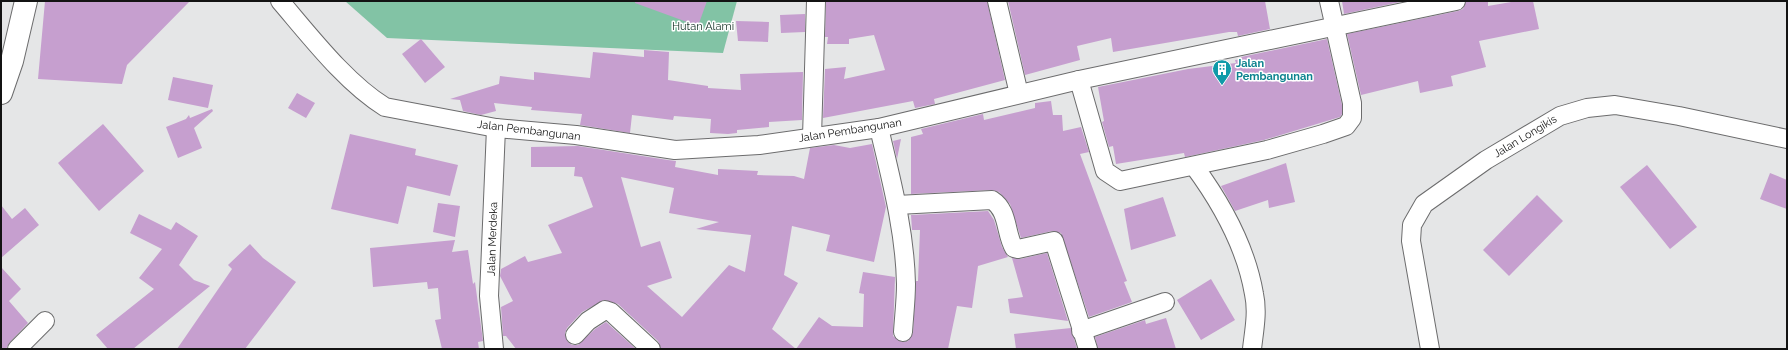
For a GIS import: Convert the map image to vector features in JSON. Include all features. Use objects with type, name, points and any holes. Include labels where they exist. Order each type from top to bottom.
[{"type":"street","points":[[1,93],[12,62],[26,1]]},
{"type":"street","name":"Jalan Pembangunan","points":[[280,1],[329,58],[376,102],[385,107],[496,128],[576,135],[675,150],[759,145],[879,128],[1079,80],[1456,1]]},
{"type":"street","points":[[812,137],[816,1]]},
{"type":"street","points":[[997,1],[1019,94]]},
{"type":"street","points":[[1079,80],[1105,171],[1120,181],[1267,150],[1346,126],[1352,118],[1352,103],[1336,25],[1329,1]]},
{"type":"street","name":"Jalan Longikis","points":[[1430,349],[1411,241],[1412,225],[1424,204],[1486,160],[1543,124],[1560,116],[1587,108],[1615,105],[1679,116],[1787,139]]},
{"type":"street","name":"Jalan Merdeka","points":[[494,349],[489,296],[496,128]]},
{"type":"street","points":[[879,128],[897,205],[906,285],[902,332]]},
{"type":"street","points":[[1194,166],[1210,188],[1230,222],[1244,256],[1254,294],[1256,316],[1252,349]]},
{"type":"street","points":[[897,205],[992,200],[998,204],[1003,212],[1014,248],[1018,249],[1054,242],[1068,282],[1081,331],[1088,349]]},
{"type":"street","points":[[1081,331],[1165,302]]},
{"type":"street","points":[[575,335],[588,321],[604,310],[612,312],[651,349]]},
{"type":"street","points":[[17,349],[44,321]]},
{"type":"green space","name":"Hutan Alami","points":[[345,1],[737,1],[723,53],[387,38]]},
{"type":"building","points":[[45,1],[190,1],[127,65],[122,84],[38,79]]},
{"type":"building","points":[[635,1],[707,1],[698,26],[635,3]]},
{"type":"building","points":[[826,1],[987,1],[1005,80],[934,99],[935,104],[915,108],[913,101],[823,118],[825,69],[846,67],[844,79],[885,70],[874,35],[849,39],[849,44],[827,44],[828,37],[825,37]]},
{"type":"building","points":[[1008,1],[1265,1],[1270,29],[1238,36],[1237,32],[1229,32],[1113,52],[1111,38],[1077,46],[1080,60],[1025,75]]},
{"type":"building","points":[[1342,1],[1405,1],[1344,14]]},
{"type":"building","points":[[1466,1],[1488,1],[1488,6],[1517,1],[1533,1],[1539,29],[1479,41],[1486,67],[1451,76],[1453,86],[1420,93],[1418,81],[1361,95],[1347,34],[1458,11],[1463,9]]},
{"type":"building","points":[[805,14],[805,32],[781,33],[780,15]]},
{"type":"building","points":[[736,21],[769,22],[768,42],[738,41]]},
{"type":"building","points":[[421,39],[445,67],[425,83],[402,54]]},
{"type":"building","points":[[1327,39],[1342,105],[1342,114],[1340,117],[1264,140],[1185,157],[1184,153],[1116,164],[1113,146],[1109,147],[1102,122],[1104,121],[1098,87],[1188,69],[1236,63],[1235,60],[1242,59],[1241,57]]},
{"type":"building","points":[[644,50],[669,52],[668,80],[708,86],[708,88],[741,90],[740,74],[803,72],[802,120],[769,122],[769,127],[737,130],[737,133],[728,134],[710,133],[711,119],[674,116],[673,120],[632,115],[630,133],[580,125],[582,114],[531,110],[532,107],[494,103],[496,111],[481,115],[463,111],[460,100],[450,99],[499,84],[500,76],[534,80],[534,72],[590,78],[593,52],[644,57]]},
{"type":"building","points":[[173,77],[213,85],[208,108],[168,100]]},
{"type":"building","points":[[297,93],[315,103],[306,118],[288,108]]},
{"type":"building","points":[[1051,101],[1053,115],[1062,115],[1063,131],[1081,127],[1089,152],[1080,154],[1127,281],[1124,282],[1132,302],[1089,317],[1061,233],[1052,231],[1021,238],[1010,204],[999,192],[992,190],[911,194],[911,137],[923,134],[921,129],[983,114],[984,120],[1035,108],[1035,103]]},
{"type":"building","points":[[212,109],[213,111],[194,128],[202,148],[178,158],[166,127],[186,119],[189,115],[190,118]]},
{"type":"building","points":[[103,124],[144,171],[99,211],[58,163]]},
{"type":"building","points":[[350,134],[416,149],[415,155],[458,165],[450,196],[407,186],[398,224],[331,209]]},
{"type":"building","points":[[901,139],[897,159],[893,141]]},
{"type":"building","points":[[872,144],[886,207],[874,262],[826,251],[830,235],[792,226],[784,275],[798,283],[772,329],[796,349],[661,349],[658,341],[618,304],[604,300],[582,312],[567,328],[565,333],[568,342],[572,345],[578,345],[595,329],[606,322],[636,349],[516,349],[506,336],[503,336],[501,307],[513,301],[500,276],[501,269],[525,256],[528,262],[562,253],[548,225],[593,207],[582,177],[574,176],[575,167],[531,167],[531,147],[578,146],[676,161],[675,167],[718,175],[718,169],[758,171],[757,175],[794,176],[804,179],[810,148],[834,145],[850,148]],"holes":[[[621,177],[674,188],[669,213],[719,222],[696,229],[751,235],[745,272],[729,265],[682,317],[647,286],[672,278],[660,241],[641,247]]]},
{"type":"building","points":[[1286,163],[1295,202],[1269,208],[1268,200],[1235,211],[1221,186]]},
{"type":"building","points":[[1647,165],[1697,227],[1670,249],[1620,187]]},
{"type":"building","points":[[1770,173],[1787,180],[1787,209],[1760,199]]},
{"type":"building","points":[[1537,195],[1563,221],[1509,276],[1483,250]]},
{"type":"building","points":[[1163,197],[1176,236],[1131,250],[1124,209]]},
{"type":"building","points":[[438,203],[460,206],[455,237],[433,232]]},
{"type":"building","points":[[1,205],[12,219],[25,208],[39,225],[1,258]]},
{"type":"building","points":[[988,211],[994,220],[1002,247],[1008,257],[978,266],[972,308],[957,306],[948,349],[796,349],[819,317],[832,326],[863,327],[864,294],[859,293],[863,272],[895,277],[893,336],[902,342],[908,341],[913,333],[916,281],[918,281],[920,230],[912,230],[911,215]]},
{"type":"building","points":[[139,214],[171,230],[176,222],[198,236],[179,265],[194,280],[210,286],[133,349],[108,349],[96,335],[154,289],[139,278],[162,249],[130,233]]},
{"type":"building","points":[[455,240],[452,252],[468,250],[473,284],[475,282],[483,341],[478,342],[479,349],[442,349],[435,320],[441,319],[438,288],[428,289],[427,282],[373,287],[370,248]]},
{"type":"building","points":[[250,244],[263,258],[296,282],[245,349],[177,349],[232,269],[228,265]]},
{"type":"building","points":[[1047,253],[1068,321],[1010,313],[1008,299],[1023,297],[1012,258],[1020,259]]},
{"type":"building","points":[[1,267],[21,289],[9,301],[28,323],[10,342],[6,349],[1,349]]},
{"type":"building","points":[[1211,279],[1235,320],[1201,340],[1177,300]]},
{"type":"building","points":[[1166,318],[1176,349],[1098,349],[1095,337],[1145,320],[1146,324]]},
{"type":"building","points":[[1071,328],[1077,349],[1016,349],[1014,334]]},
{"type":"place","name":"Jalan Pembangunan","points":[[1222,86]]}]
